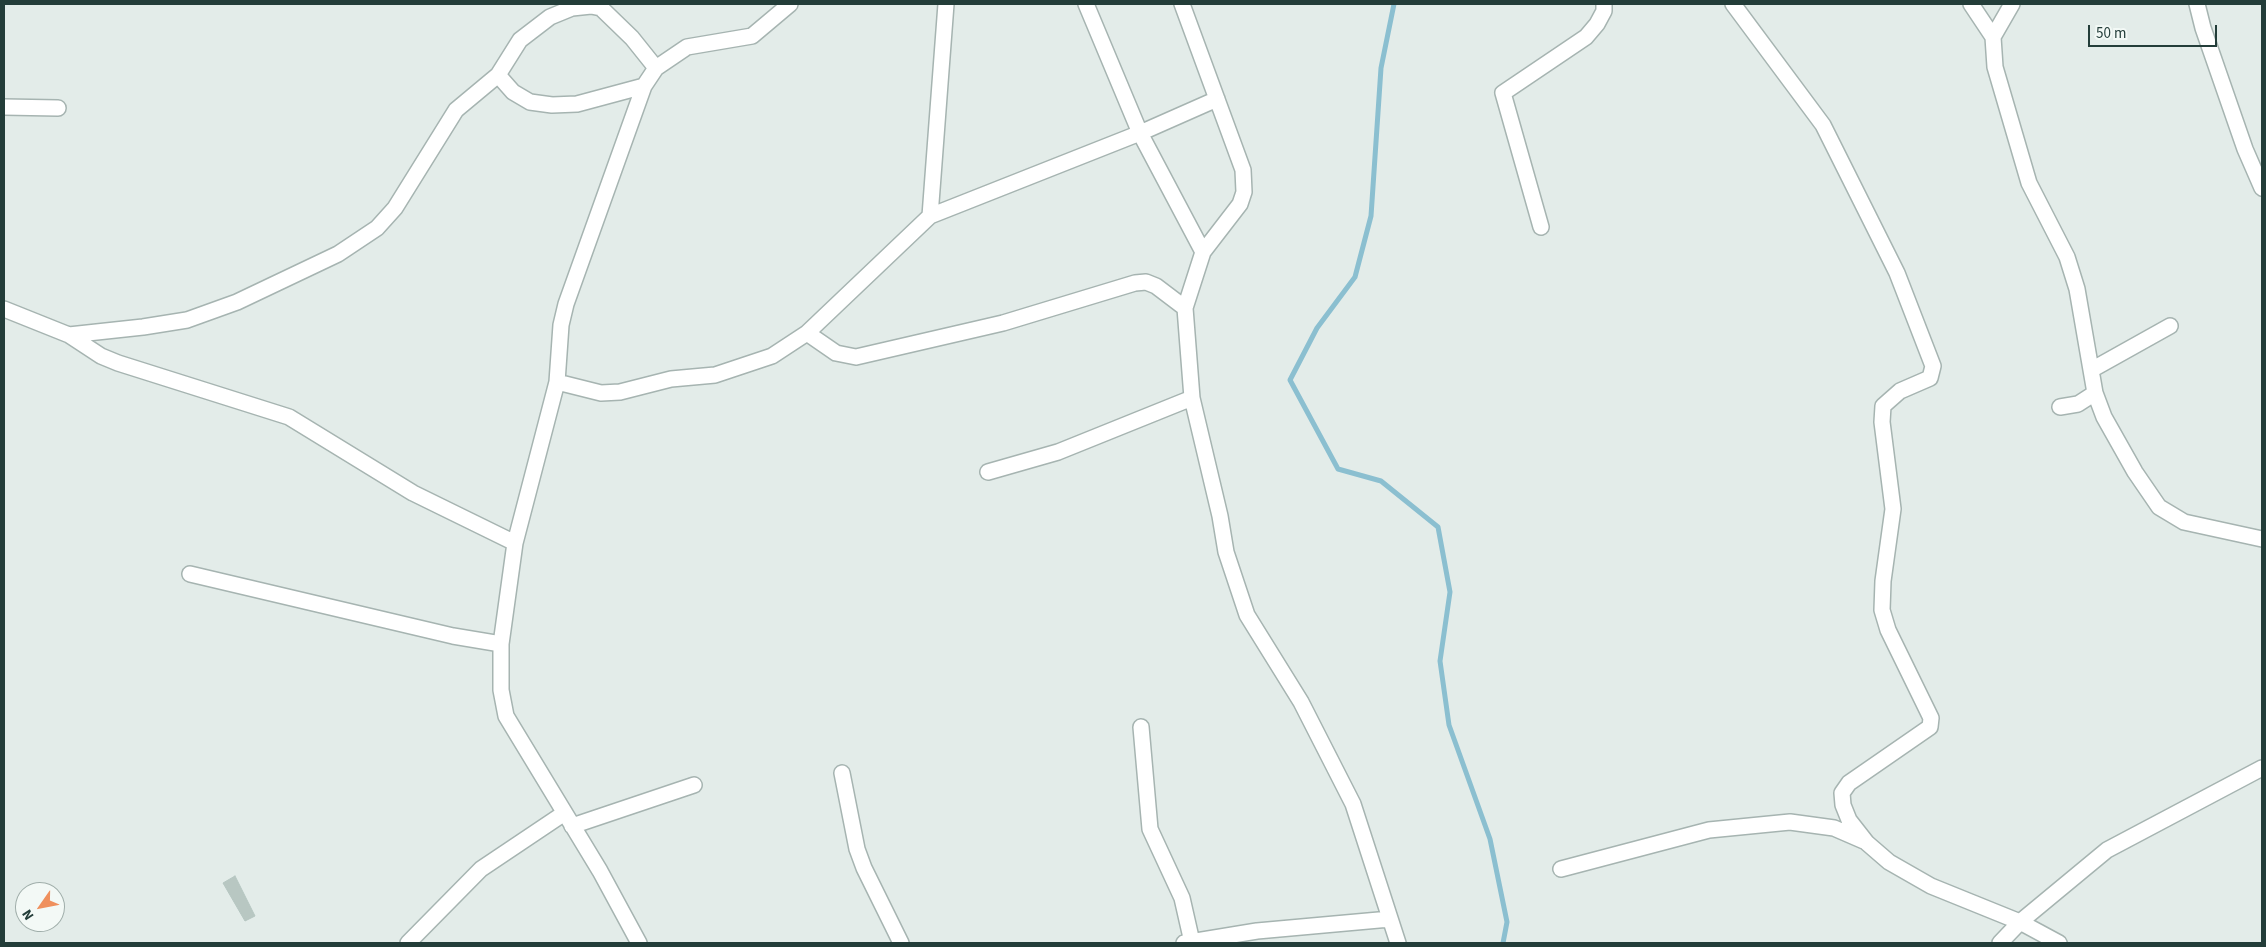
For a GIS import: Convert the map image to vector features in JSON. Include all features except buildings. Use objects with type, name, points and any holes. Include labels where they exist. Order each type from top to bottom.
[{"type":"street","points":[[639,943],[600,872],[506,716],[501,690],[501,644],[515,543],[557,382],[561,324],[566,304],[644,86],[656,68],[687,48],[752,36],[790,4]]},
{"type":"street","points":[[930,216],[946,4]]},
{"type":"street","points":[[1086,4],[1140,133],[1203,252]]},
{"type":"street","points":[[1182,4],[1243,170],[1244,192],[1240,204],[1203,252],[1185,308],[1192,398],[1220,516],[1226,552],[1247,615],[1301,702],[1353,804],[1398,943]]},
{"type":"street","points":[[1542,227],[1503,93],[1586,37],[1604,12],[1604,4]]},
{"type":"street","points":[[1733,4],[1823,125],[1897,273],[1933,366],[1930,378],[1900,391],[1883,406],[1882,422],[1893,509],[1883,581],[1882,610],[1888,630],[1931,718],[1930,727],[1849,783],[1842,793],[1842,805],[1849,820],[1868,843],[1889,862],[1931,886],[2020,922],[2059,943]]},
{"type":"street","points":[[1971,4],[1993,37],[1995,67],[2029,182],[2067,257],[2078,289],[2093,370],[2095,393],[2104,417],[2135,472],[2159,507],[2184,522],[2262,539]]},
{"type":"street","points":[[1993,37],[2012,4]]},
{"type":"street","points":[[2197,4],[2203,28],[2245,149],[2262,188]]},
{"type":"street","points":[[69,335],[187,320],[238,302],[338,254],[377,228],[395,208],[456,110],[498,75],[520,40],[538,24],[573,6],[601,8],[632,38],[656,68]]},
{"type":"street","points":[[498,75],[513,92],[530,102],[552,105],[577,104],[644,86]]},
{"type":"street","points":[[557,382],[601,393],[620,392],[671,379],[715,375],[772,356],[807,333],[930,216],[1140,133],[1217,99]]},
{"type":"street","points":[[4,107],[58,108]]},
{"type":"street","points":[[807,333],[836,353],[856,357],[1003,323],[1136,283],[1146,282],[1156,286],[1185,308]]},
{"type":"street","points":[[4,309],[69,335],[101,356],[118,363],[289,417],[413,493],[515,543]]},
{"type":"street","points":[[2093,370],[2170,326]]},
{"type":"street","points":[[2060,407],[2078,404],[2095,393]]},
{"type":"street","points":[[988,472],[1058,452],[1192,398]]},
{"type":"street","points":[[190,574],[453,636],[501,644]]},
{"type":"street","points":[[1141,727],[1150,829],[1182,898],[1188,942],[1257,931],[1390,920]]},
{"type":"street","points":[[2000,943],[2020,922],[2108,850],[2262,768]]},
{"type":"street","points":[[842,773],[860,856],[901,943]]},
{"type":"street","points":[[408,943],[481,869],[567,820],[694,785]]},
{"type":"street","points":[[1561,869],[1709,830],[1790,822],[1834,828],[1868,843]]},
{"type":"waterway","points":[[1394,4],[1381,68],[1371,216],[1355,277],[1317,328],[1290,380],[1338,469],[1381,481],[1438,527],[1450,592],[1440,661],[1449,725],[1490,839],[1507,922],[1503,943]]}]
